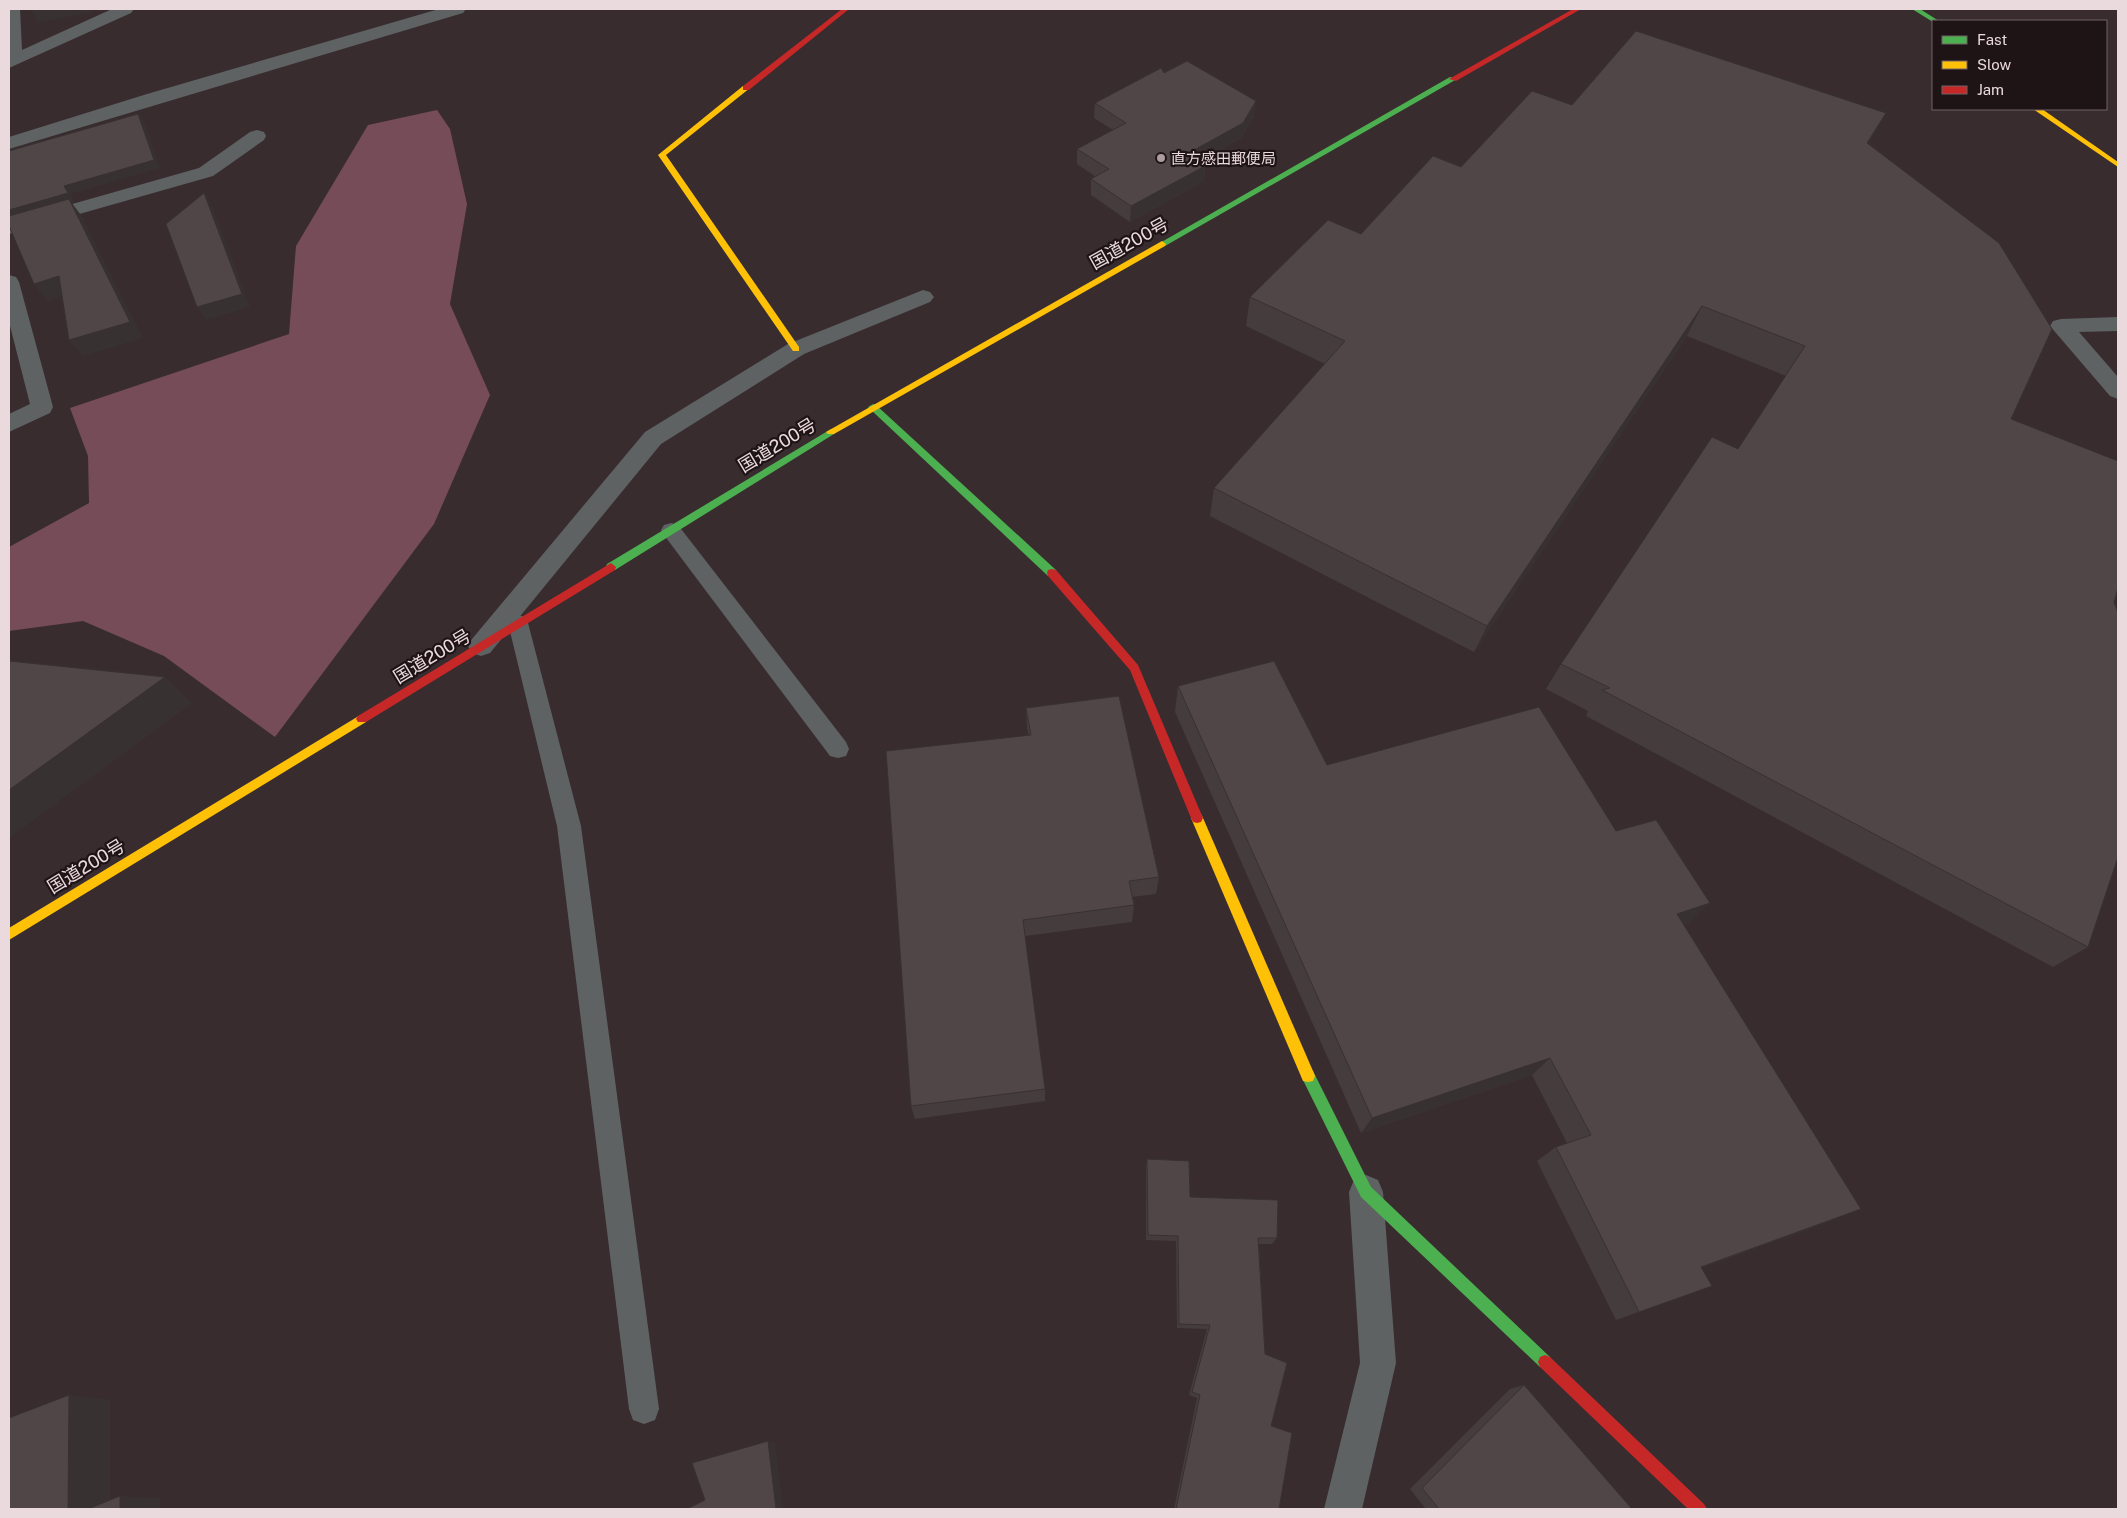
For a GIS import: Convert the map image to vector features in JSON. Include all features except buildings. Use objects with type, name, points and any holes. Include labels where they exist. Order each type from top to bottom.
[{"type":"main road","points":[[796,349],[662,155],[846,9]]},
{"type":"main road","name":"国道200号","points":[[9,934],[873,407],[1578,9]]},
{"type":"main road","points":[[1915,9],[1933,20]]},
{"type":"main road","points":[[2037,110],[2118,165]]},
{"type":"main road","points":[[873,407],[1046,566],[1134,668],[1296,1053],[1366,1192],[1699,1509]]},
{"type":"street","points":[[11,9],[11,62],[125,9]]},
{"type":"street","points":[[399,26],[430,9]]},
{"type":"street","points":[[9,143],[153,98],[457,9]]},
{"type":"street","points":[[9,228],[206,172],[257,136]]},
{"type":"street","points":[[9,282],[42,407],[9,424]]},
{"type":"street","points":[[481,646],[653,438],[796,349],[923,297]]},
{"type":"street","points":[[2118,324],[2061,326],[2118,391]]},
{"type":"street","points":[[1343,1509],[1378,1363],[1366,1192]]},
{"type":"lane","points":[[671,530],[838,748]]},
{"type":"lane","points":[[518,623],[569,826],[644,1409]]},
{"type":"shaded area","points":[[437,110],[450,129],[467,204],[450,304],[490,395],[434,524],[275,737],[164,656],[83,621],[9,631],[9,547],[89,503],[88,456],[70,408],[289,334],[296,246],[368,125]]},
{"type":"traffic: fast","points":[[1915,9],[1933,20]]},
{"type":"traffic: fast","points":[[1162,244],[1453,79]]},
{"type":"traffic: fast","points":[[873,407],[1052,573]]},
{"type":"traffic: fast","points":[[611,567],[831,432]]},
{"type":"traffic: fast","points":[[1308,1076],[1366,1192],[1545,1362]]},
{"type":"traffic: slow","points":[[746,88],[662,155],[796,349]]},
{"type":"traffic: slow","points":[[2038,110],[2118,165]]},
{"type":"traffic: slow","points":[[831,432],[1162,244]]},
{"type":"traffic: slow","points":[[9,934],[362,719]]},
{"type":"traffic: slow","points":[[1197,818],[1308,1076]]},
{"type":"traffic: jam","points":[[746,88],[846,9]]},
{"type":"traffic: jam","points":[[1453,79],[1578,9]]},
{"type":"traffic: jam","points":[[362,719],[611,567]]},
{"type":"traffic: jam","points":[[1052,573],[1134,668],[1197,818]]},
{"type":"traffic: jam","points":[[1545,1362],[1699,1509]]},
{"type":"place","name":"直方感田郵便局","points":[[1161,158]]}]
